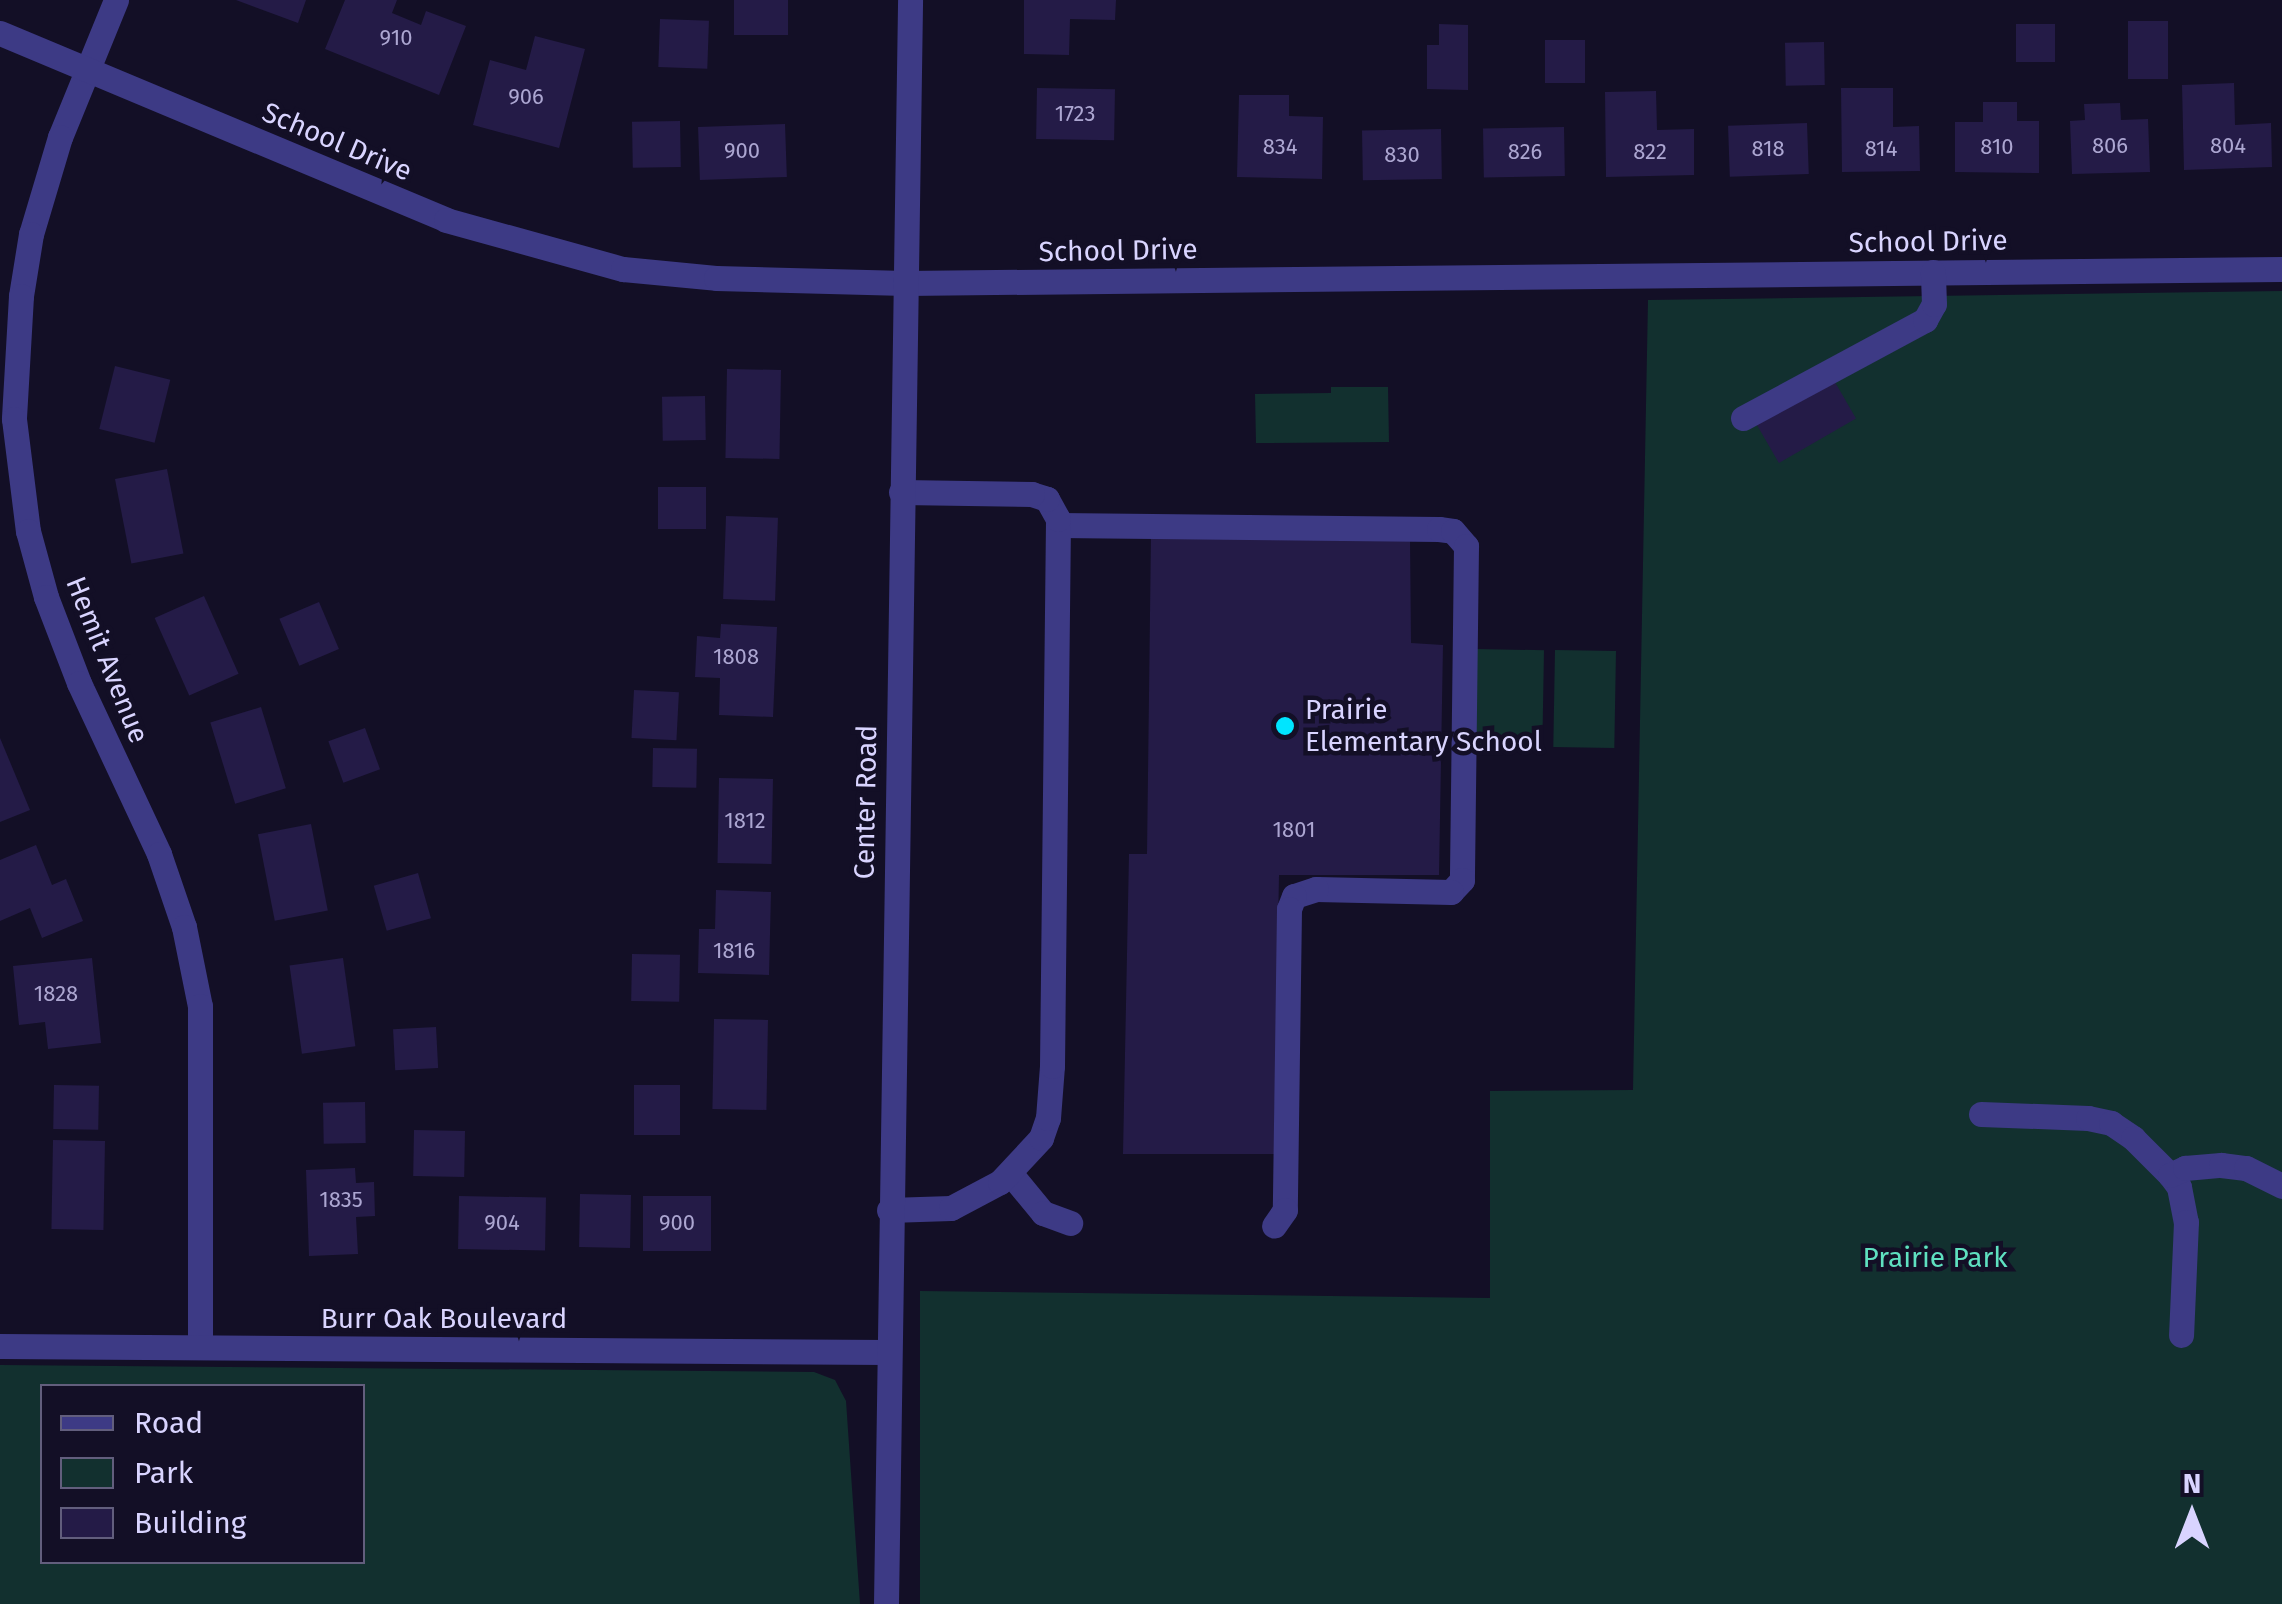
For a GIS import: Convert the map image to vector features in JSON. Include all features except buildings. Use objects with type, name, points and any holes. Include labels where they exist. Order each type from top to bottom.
[{"type":"street","name":"Hemit Avenue","points":[[116,0],[90,72],[60,137],[31,234],[20,296],[14,419],[28,531],[46,597],[79,683],[159,854],[184,928],[200,1006],[200,1347]]},
{"type":"street","name":"Center Road","points":[[886,1604],[910,0]]},
{"type":"street","name":"School Drive","points":[[0,33],[446,220],[623,268],[716,278],[905,283],[2282,269]]},
{"type":"street","points":[[1743,418],[1924,320],[1934,304],[1933,272]]},
{"type":"street","points":[[889,1210],[950,1208],[974,1200],[1010,1173],[1041,1138],[1051,1094],[1058,525],[1046,498],[1032,494],[902,492]]},
{"type":"street","points":[[1058,525],[1440,528],[1453,531],[1466,546],[1462,880],[1451,892],[1316,889],[1294,896],[1289,909],[1285,1210],[1274,1226]]},
{"type":"street","points":[[1981,1114],[2111,1123],[2133,1138],[2170,1175],[2179,1188],[2186,1222],[2181,1335]]},
{"type":"street","points":[[2170,1175],[2201,1164],[2221,1165],[2246,1168],[2282,1186]]},
{"type":"street","points":[[1010,1173],[1043,1213],[1070,1223]]},
{"type":"street","name":"Burr Oak Boulevard","points":[[0,1346],[887,1352]]},
{"type":"green space","name":"Prairie Park","points":[[2282,291],[2282,1604],[920,1604],[920,1291],[1490,1298],[1490,1091],[1633,1090],[1648,300]]},
{"type":"green space","points":[[1331,387],[1388,387],[1389,442],[1256,443],[1255,394],[1331,393]]},
{"type":"green space","points":[[1475,649],[1544,650],[1542,748],[1473,747]]},
{"type":"green space","points":[[1555,650],[1616,651],[1614,748],[1553,747]]},
{"type":"green space","points":[[0,1365],[814,1372],[835,1380],[846,1401],[860,1604],[0,1604]]},
{"type":"place","name":"Prairie Elementary School","points":[[1285,726]]}]
